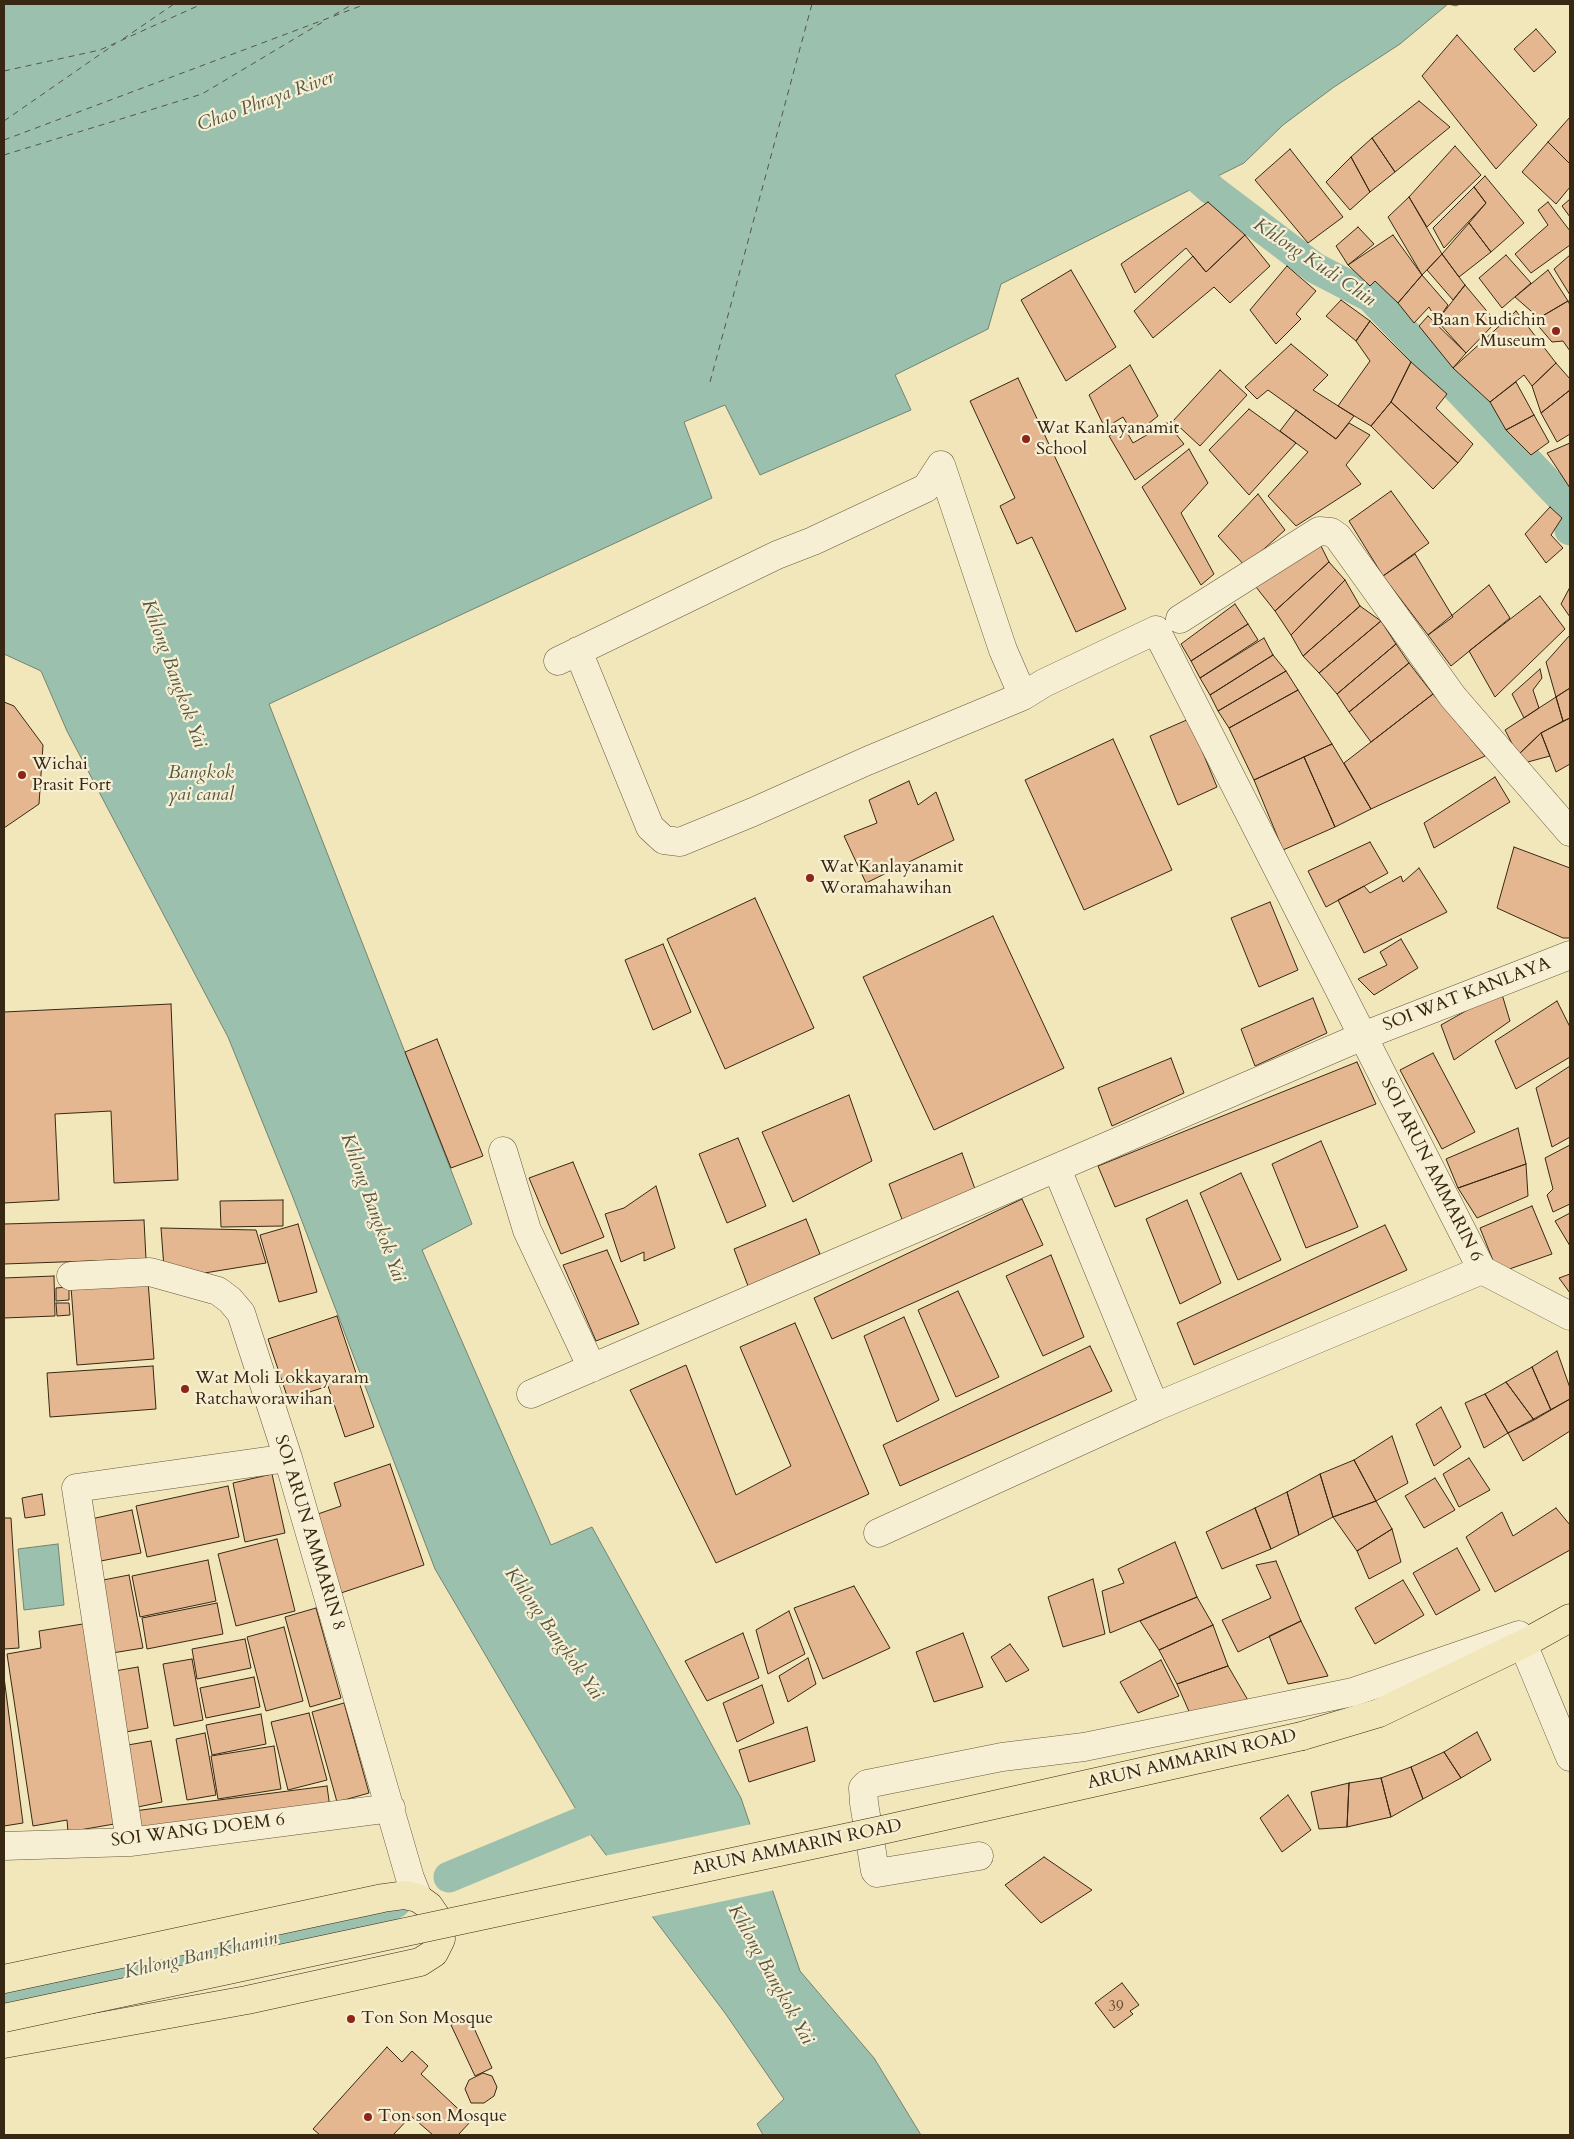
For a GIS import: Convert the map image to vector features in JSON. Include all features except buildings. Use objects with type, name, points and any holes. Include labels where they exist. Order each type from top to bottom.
[{"type":"main road","name":"ARUN AMMARIN ROAD","points":[[4,2018],[873,1832],[1302,1736],[1379,1713],[1523,1644],[1570,1618]]},
{"type":"main road","points":[[4,1979],[383,1898],[405,1895],[418,1898],[429,1906],[440,1922],[441,1940],[434,1953],[420,1962],[247,2000],[4,2044]]},
{"type":"street","points":[[941,465],[1003,650],[1023,696],[680,842],[664,840],[650,827],[568,656],[777,555],[813,541],[926,488],[941,465]]},
{"type":"street","points":[[1180,619],[1319,531],[1326,530],[1331,532],[1338,537],[1453,697],[1570,832]]},
{"type":"street","name":"SOI ARUN AMMARIN 6","points":[[1023,696],[1044,683],[1156,630],[1482,1270],[1570,1316]]},
{"type":"street","name":"SOI WAT KANLAYA","points":[[531,1394],[1363,1036],[1570,955]]},
{"type":"street","points":[[503,1151],[527,1230],[592,1368]]},
{"type":"street","points":[[1057,1169],[1155,1407]]},
{"type":"street","points":[[878,1533],[1155,1407],[1482,1270]]},
{"type":"street","name":"SOI ARUN AMMARIN 8","points":[[71,1276],[150,1272],[218,1291],[230,1300],[241,1313],[288,1458],[418,1898]]},
{"type":"street","points":[[130,1842],[76,1488],[288,1458]]},
{"type":"street","points":[[979,1856],[878,1873],[875,1871],[863,1788],[867,1784],[1002,1757],[1084,1747],[1352,1692],[1570,1618]]},
{"type":"street","points":[[1523,1644],[1570,1757]]},
{"type":"street","name":"SOI WANG DOEM 6","points":[[4,1846],[130,1842],[391,1808]]},
{"type":"water","points":[[4,4],[1448,4],[1400,44],[1334,87],[1283,125],[1244,163],[1001,284],[988,329],[895,375],[911,410],[760,475],[725,405],[684,422],[712,498],[269,704],[472,1224],[422,1250],[551,1545],[592,1527],[741,1798],[800,1971],[874,2058],[921,2135],[763,2135],[757,2124],[784,2099],[725,2013],[591,1835],[435,1569],[292,1195],[228,1037],[67,731],[41,671],[4,654]]},
{"type":"water","points":[[58,1544],[64,1605],[24,1610],[18,1549]]},
{"type":"pier","points":[[752,1824],[775,1890],[650,1917],[604,1856]]},
{"type":"waterway","name":"Khlong Kudi Chin","points":[[1171,154],[1212,190],[1315,268],[1371,297],[1563,499],[1570,530]]},
{"type":"waterway","name":"Khlong Ban Khamin","points":[[449,1877],[623,1805]]},
{"type":"waterway","name":"Khlong Ban Khamin","points":[[5,2000],[364,1919],[395,1903]]},
{"type":"ferry route","points":[[123,39],[174,4]]},
{"type":"ferry route","points":[[4,71],[100,50],[202,4]]},
{"type":"ferry route","points":[[334,15],[353,4]]},
{"type":"ferry route","points":[[4,140],[366,4]]},
{"type":"ferry route","points":[[710,382],[812,4]]},
{"type":"ferry route","points":[[4,155],[202,94],[326,20]]},
{"type":"ferry route","points":[[4,121],[115,44]]},
{"type":"place","name":"Baan Kudichin Museum","points":[[1556,331]]},
{"type":"place","name":"Wat Kanlayanamit School","points":[[1026,439]]},
{"type":"place","name":"Wichai Prasit Fort","points":[[22,775]]},
{"type":"place","name":"Wat Kanlayanamit Woramahawihan","points":[[810,878]]},
{"type":"place","name":"Wat Moli Lokkayaram Ratchaworawihan","points":[[185,1389]]},
{"type":"place","name":"Ton Son Mosque","points":[[351,2019]]},
{"type":"place","name":"Ton son Mosque","points":[[368,2117]]},
{"type":"water label","name":"Chao Phraya River","points":[[266,102]]},
{"type":"water label","name":"Khlong Bangkok Yai","points":[[173,674]]},
{"type":"water label","name":"Bangkok yai canal","points":[[201,785]]},
{"type":"water label","name":"Khlong Bangkok Yai","points":[[372,1208]]},
{"type":"water label","name":"Khlong Bangkok Yai","points":[[553,1634]]},
{"type":"water label","name":"Khlong Bangkok Yai","points":[[770,1975]]}]
